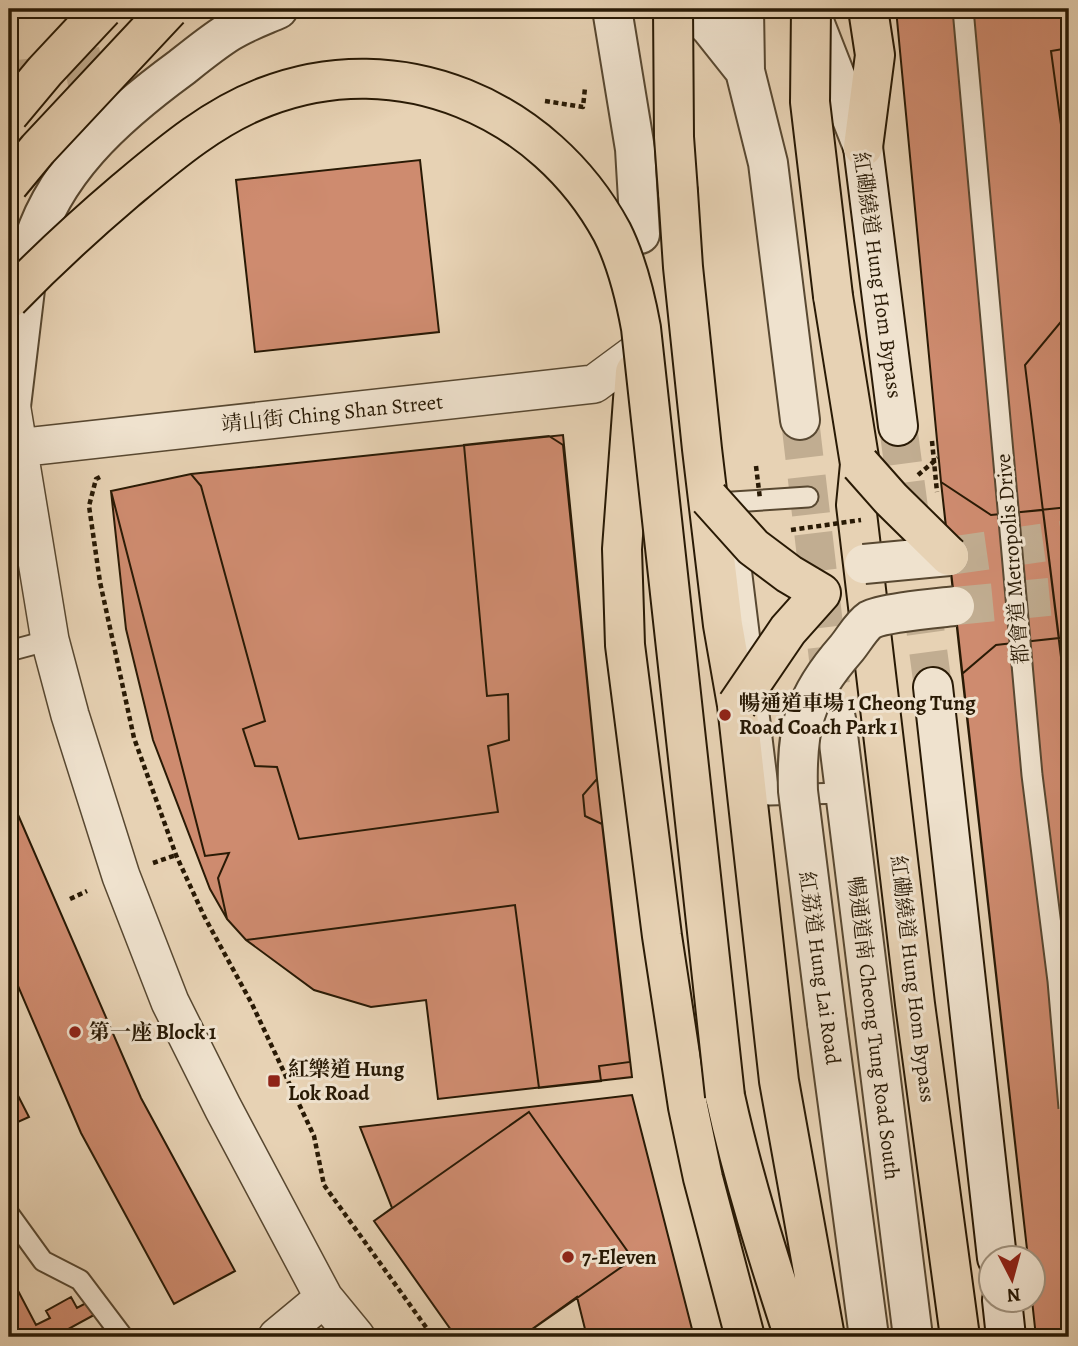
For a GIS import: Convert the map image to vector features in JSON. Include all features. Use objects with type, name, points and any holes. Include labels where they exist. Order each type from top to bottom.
[{"type":"main road","points":[[9,114],[103,9]]},
{"type":"main road","points":[[9,184],[47,139],[169,9]]},
{"type":"main road","points":[[673,9],[674,137],[683,267],[702,449],[723,625],[737,705],[779,1081],[825,1337]]},
{"type":"main road","name":"紅磡繞道 Hung Hom Bypass","points":[[810,9],[810,102],[833,296],[860,464],[856,505],[915,1004],[960,1337]]},
{"type":"main road","points":[[863,147],[875,55],[868,9]]},
{"type":"main road","points":[[9,299],[77,232],[200,131],[265,97],[308,84],[355,79],[392,80],[429,87],[475,102],[537,141],[572,174],[588,194],[612,234],[630,279],[639,314],[725,1096],[754,1214],[794,1337]]},
{"type":"main road","points":[[636,362],[622,549],[625,645],[660,922],[688,1107],[703,1178],[745,1337]]},
{"type":"main road","points":[[860,464],[949,556]]},
{"type":"main road","points":[[709,498],[753,547],[789,574],[871,620]]},
{"type":"main road","points":[[737,705],[788,630],[821,593],[864,564]]},
{"type":"street","points":[[135,59],[230,31],[278,9]]},
{"type":"street","points":[[612,9],[635,149],[640,234]]},
{"type":"street","points":[[691,9],[710,27],[745,71]]},
{"type":"street","points":[[744,9],[745,71],[768,163],[800,420]]},
{"type":"street","name":"紅磡繞道 Hung Hom Bypass","points":[[810,9],[863,147],[898,426]]},
{"type":"street","points":[[230,31],[139,98],[115,120],[79,159],[55,192],[35,233],[29,256],[10,399],[50,640],[70,715],[121,876],[170,1002],[324,1298],[356,1337]]},
{"type":"street","name":"靖山街 Ching Shan Street","points":[[18,448],[594,384],[636,362]]},
{"type":"street","points":[[864,564],[949,556]]},
{"type":"street","points":[[871,620],[955,606]]},
{"type":"street","name":"紅荔道 Hung Lai Road","points":[[869,1337],[798,791],[797,759],[799,732],[818,684],[871,620]]},
{"type":"street","points":[[933,687],[995,1244]]},
{"type":"street","name":"暢通道南 Cheong Tung Road South","points":[[836,719],[913,1337]]},
{"type":"street","points":[[276,1337],[324,1298]]},
{"type":"street","points":[[1004,1314],[1006,1337]]},
{"type":"lane","name":"都會道 Metropolis Drive","points":[[963,9],[1032,775],[1058,981],[1069,1108]]},
{"type":"lane","points":[[808,497],[733,502],[769,795],[844,793]]},
{"type":"lane","points":[[9,651],[50,640]]},
{"type":"lane","points":[[9,1214],[43,1261],[80,1280],[123,1337]]},
{"type":"path","points":[[566,105],[583,107],[587,80]]},
{"type":"path","points":[[778,531],[860,521],[891,499],[938,458]]},
{"type":"path","points":[[756,466],[761,506]]},
{"type":"path","points":[[105,474],[96,479],[89,506],[96,557],[134,738],[154,799],[204,916],[252,1004],[314,1136],[324,1185],[433,1337]]},
{"type":"building","points":[[896,9],[1069,9],[1069,1337],[1036,1337],[1034,1314],[1046,1314],[1046,1244],[1026,1244],[941,482]]},
{"type":"building","points":[[896,9],[1069,9],[1069,507],[991,515],[941,482]]},
{"type":"building","points":[[1069,48],[1069,131],[1062,132],[1051,51]]},
{"type":"building","points":[[420,160],[439,332],[255,352],[236,180]]},
{"type":"building","points":[[1069,312],[1069,722],[1025,365]]},
{"type":"building","points":[[563,435],[597,779],[632,1077],[438,1099],[426,1000],[371,1007],[314,990],[246,940],[227,919],[210,889],[153,740],[126,629],[111,491],[191,474]]},
{"type":"building","points":[[549,436],[563,445],[597,779],[583,795],[585,816],[602,824],[630,1062],[599,1066],[601,1081],[539,1088],[515,905],[246,940],[227,919],[218,878],[229,853],[205,856],[111,491],[191,474],[201,486],[265,721],[243,729],[255,766],[277,767],[299,839],[498,812],[488,746],[509,740],[508,694],[487,696],[464,445]]},
{"type":"building","points":[[941,482],[991,515],[1043,510],[1059,638],[996,645],[962,674]]},
{"type":"building","points":[[1069,637],[1069,1337],[1036,1337],[1034,1314],[1046,1314],[1046,1244],[1026,1244],[962,674],[996,645]]},
{"type":"building","name":"第一座 Block 1","points":[[9,794],[141,1098],[235,1271],[174,1304],[81,1133],[9,965]]},
{"type":"building","points":[[9,1078],[29,1117],[9,1126]]},
{"type":"building","points":[[632,1095],[694,1337],[587,1337],[577,1297],[521,1337],[456,1337],[374,1221],[392,1208],[360,1127]]},
{"type":"building","points":[[529,1112],[633,1259],[521,1337],[456,1337],[374,1221]]},
{"type":"building","points":[[15,1285],[36,1325],[50,1318],[46,1311],[71,1297],[77,1308],[88,1302],[94,1315],[59,1334],[61,1337],[9,1337],[9,1288]]},
{"type":"tunnel","points":[[9,80],[56,75],[135,59]]},
{"type":"tunnel","points":[[800,420],[832,693]]},
{"type":"tunnel","points":[[898,426],[933,687]]},
{"type":"tunnel","points":[[949,556],[1069,539]]},
{"type":"tunnel","points":[[955,606],[1069,595]]},
{"type":"place","name":"暢通道車場 1 Cheong Tung Road Coach Park 1","points":[[725,715]]},
{"type":"place","name":"第一座 Block 1","points":[[75,1032]]},
{"type":"place","name":"紅樂道 Hung Lok Road","points":[[274,1081]]},
{"type":"place","name":"7-Eleven","points":[[568,1257]]}]
